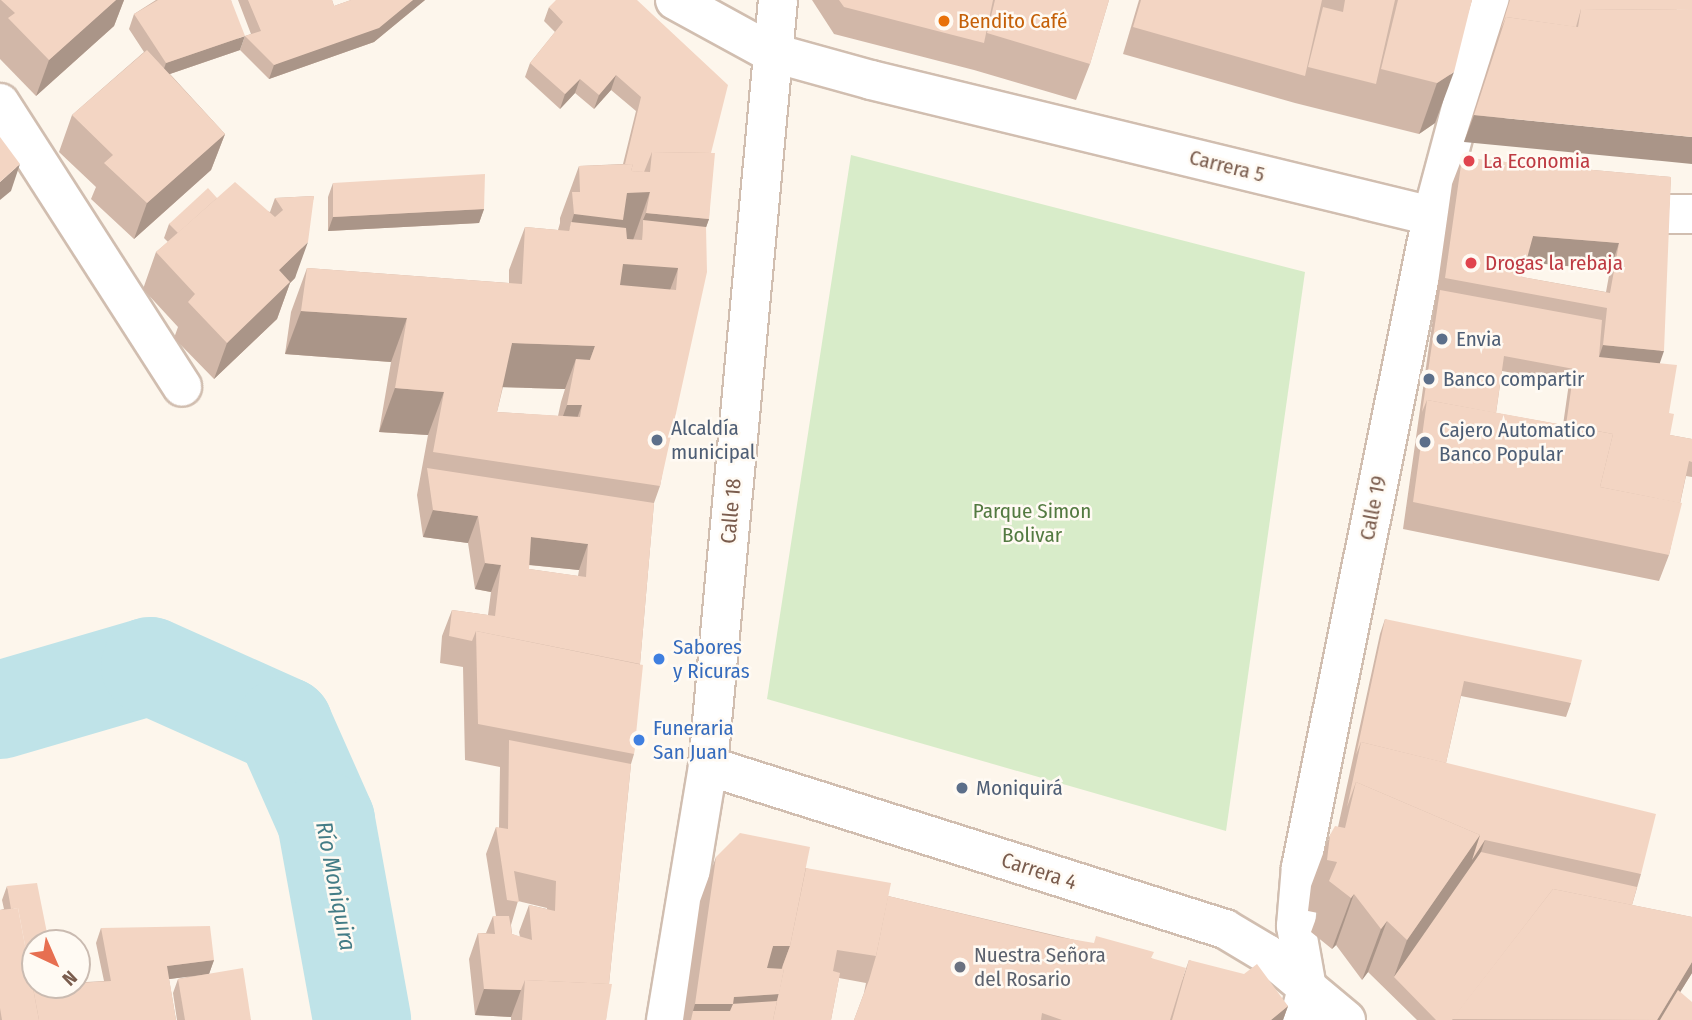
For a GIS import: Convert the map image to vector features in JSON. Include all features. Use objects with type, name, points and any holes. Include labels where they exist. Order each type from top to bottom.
[{"type":"street","name":"Carrera 5","points":[[675,0],[770,52],[1432,216],[1542,215]]},
{"type":"street","name":"Calle 18","points":[[666,1020],[708,766],[770,52],[778,0]]},
{"type":"street","name":"Calle 19","points":[[1303,1004],[1296,926],[1301,867],[1432,216],[1490,0]]},
{"type":"street","points":[[0,103],[182,387]]},
{"type":"street","points":[[1583,215],[1692,214]]},
{"type":"street","name":"Carrera 4","points":[[708,766],[1224,929],[1267,954],[1303,1004],[1346,1020]]},
{"type":"green space","name":"Parque Simon Bolivar","points":[[851,155],[1305,272],[1226,831],[767,699]]},
{"type":"building","points":[[1,0],[116,0],[49,60],[8,18],[15,13]]},
{"type":"building","points":[[158,0],[231,0],[245,36],[166,63],[134,14]]},
{"type":"building","points":[[248,0],[332,0],[334,6],[351,0],[413,0],[379,28],[274,65],[245,36],[261,31]]},
{"type":"building","points":[[556,0],[637,0],[728,85],[711,153],[652,152],[644,172],[631,171],[633,164],[625,164],[641,97],[616,75],[599,95],[580,79],[565,94],[530,63],[563,22],[549,7]]},
{"type":"building","points":[[839,0],[993,0],[984,43],[844,7]]},
{"type":"building","points":[[995,0],[1109,0],[1090,64],[987,33]]},
{"type":"building","points":[[1141,0],[1322,0],[1305,76],[1133,27]]},
{"type":"building","points":[[1345,0],[1395,0],[1376,84],[1308,67],[1323,7],[1343,12]]},
{"type":"building","points":[[1398,0],[1472,0],[1454,72],[1437,83],[1381,69]]},
{"type":"building","points":[[1510,0],[1692,0],[1692,10],[1581,9],[1576,27],[1506,17],[1501,29]]},
{"type":"building","points":[[1581,9],[1692,10],[1692,137],[1474,115],[1506,17],[1578,27]]},
{"type":"building","points":[[147,50],[225,134],[147,203],[104,163],[113,155],[72,115]]},
{"type":"building","points":[[0,137],[20,164],[0,182]]},
{"type":"building","points":[[652,152],[715,153],[709,219],[646,213],[650,192],[627,193],[623,220],[574,214],[572,192],[580,192],[579,166],[633,164],[631,171],[650,172]]},
{"type":"building","points":[[1462,158],[1671,177],[1664,351],[1603,345],[1607,308],[1445,278]],"holes":[[[1533,236],[1619,243],[1610,293],[1522,277]]]},
{"type":"building","points":[[485,174],[484,209],[333,217],[333,183]]},
{"type":"building","points":[[235,182],[275,217],[283,210],[275,198],[314,196],[308,242],[279,270],[290,282],[227,343],[188,302],[195,294],[156,252]]},
{"type":"building","points":[[208,188],[217,198],[178,233],[169,224]]},
{"type":"building","points":[[643,220],[706,227],[707,272],[660,486],[433,452],[444,392],[395,388],[407,318],[301,311],[307,268],[522,284],[525,227],[569,231],[571,222],[626,228],[627,239],[642,240]],"holes":[[[623,264],[678,268],[676,290],[620,285]],[[512,343],[595,346],[590,360],[576,359],[567,405],[582,405],[580,417],[497,412]]]},
{"type":"building","points":[[1440,290],[1602,320],[1599,357],[1677,365],[1669,413],[1674,414],[1670,435],[1692,439],[1692,462],[1689,461],[1680,503],[1600,487],[1613,434],[1566,425],[1574,369],[1504,356],[1496,413],[1427,400],[1422,412]]},
{"type":"building","points":[[1427,400],[1613,434],[1600,487],[1682,503],[1669,555],[1413,502]]},
{"type":"building","points":[[427,468],[654,503],[640,664],[476,631],[472,641],[449,636],[452,610],[495,616],[501,565],[485,563],[478,516],[433,510]],"holes":[[[531,537],[588,544],[586,577],[529,569]]]},
{"type":"building","points":[[1385,619],[1582,660],[1571,703],[1464,681],[1446,763],[1361,742],[1356,755]]},
{"type":"building","points":[[476,631],[643,665],[634,754],[478,724]]},
{"type":"building","points":[[509,740],[631,764],[609,984],[525,980],[521,990],[484,989],[478,933],[495,934],[493,916],[509,916],[512,934],[532,940],[529,905],[555,911],[556,881],[514,871],[519,902],[507,900],[496,827],[508,829]]},
{"type":"building","points":[[1361,742],[1656,814],[1641,874],[1485,840],[1472,860],[1480,835],[1356,782],[1347,807]]},
{"type":"building","points":[[1356,782],[1480,835],[1407,940],[1387,921],[1381,929],[1354,894],[1351,898],[1329,881],[1337,862],[1327,860],[1330,835],[1335,826],[1345,828]]},
{"type":"building","points":[[740,833],[810,847],[790,946],[773,946],[767,968],[784,969],[779,994],[734,997],[733,1004],[695,1004],[716,857]]},
{"type":"building","points":[[1481,852],[1637,887],[1632,905],[1553,889],[1452,1020],[1436,1020],[1394,977]]},
{"type":"building","points":[[806,868],[891,883],[876,956],[837,950],[833,971],[840,973],[831,1020],[773,1020],[782,969],[790,946]]},
{"type":"building","points":[[37,883],[46,929],[22,929],[18,908],[11,909],[7,886]]},
{"type":"building","points":[[1553,889],[1692,917],[1692,962],[1657,1020],[1452,1019]]},
{"type":"building","points":[[888,896],[1059,937],[1094,943],[1096,936],[1154,952],[1151,958],[1186,968],[1170,1020],[1062,1020],[1042,1013],[1041,1020],[854,1020],[876,956]]},
{"type":"building","points":[[18,908],[22,929],[21,999],[35,999],[39,1020],[2,1020],[0,910]]},
{"type":"building","points":[[210,926],[214,960],[167,966],[176,1020],[39,1020],[35,999],[91,999],[91,982],[111,981],[101,928]]},
{"type":"building","points":[[1189,960],[1244,974],[1257,964],[1288,1006],[1271,1020],[1172,1020]]},
{"type":"building","points":[[243,968],[251,1020],[185,1020],[178,979]]},
{"type":"building","points":[[525,980],[612,984],[606,1020],[522,1020]]},
{"type":"building","points":[[1678,990],[1692,1002],[1692,1020],[1660,1020]]},
{"type":"building","points":[[777,1001],[773,1020],[691,1020],[693,1011],[730,1011],[731,1004]]},
{"type":"waterway","name":"Río Moniquira","points":[[0,710],[150,666],[284,726],[326,821],[362,1020]]},
{"type":"place","name":"Bendito Café","points":[[944,21]]},
{"type":"place","name":"La Economia","points":[[1469,161]]},
{"type":"place","name":"Drogas la rebaja","points":[[1471,263]]},
{"type":"place","name":"Envia","points":[[1442,339]]},
{"type":"place","name":"Banco compartir","points":[[1429,379]]},
{"type":"place","name":"Alcaldía municipal","points":[[657,440]]},
{"type":"place","name":"Cajero Automatico Banco Popular","points":[[1425,442]]},
{"type":"place","name":"Sabores y Ricuras","points":[[659,659]]},
{"type":"place","name":"Funeraria San Juan","points":[[639,740]]},
{"type":"place","name":"Moniquirá","points":[[962,788]]},
{"type":"place","name":"Nuestra Señora del Rosario","points":[[960,967]]}]
